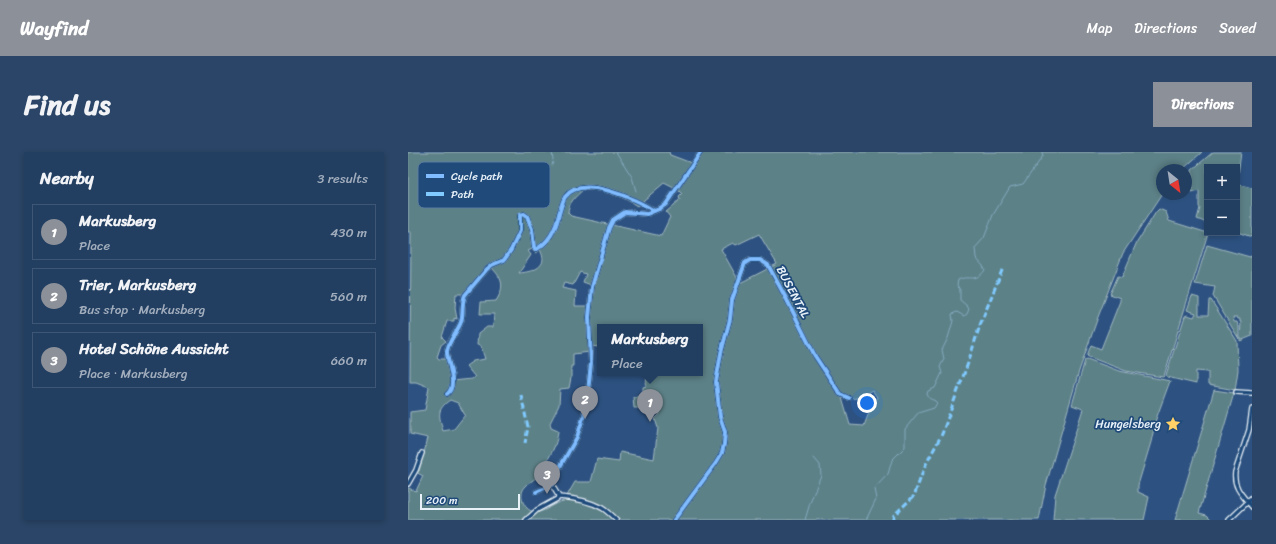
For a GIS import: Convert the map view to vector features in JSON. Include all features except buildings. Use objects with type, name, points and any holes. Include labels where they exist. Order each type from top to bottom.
[{"type":"street","points":[[559,497],[552,485],[553,479],[577,437],[586,408],[591,363],[589,317],[591,293],[609,228],[613,220],[625,212],[647,214],[666,204],[701,152]]},
{"type":"street","points":[[447,394],[451,392],[452,389],[451,371],[447,351],[461,323],[463,299],[487,269],[504,260],[511,250],[520,231],[520,215],[524,214],[527,216],[532,229],[534,247],[537,249],[553,234],[557,226],[565,197],[568,193],[579,188],[598,188],[605,190],[647,206],[654,211]]},
{"type":"street","name":"BUSENTAL","points":[[674,520],[722,453],[725,432],[720,417],[716,382],[721,353],[730,319],[732,300],[745,263],[750,260],[760,260],[768,265],[816,356],[840,394],[849,398]]},
{"type":"street","points":[[1236,392],[1252,393]]},
{"type":"street","points":[[1252,409],[1249,430],[1234,479],[1239,492],[1252,507]]},
{"type":"street","points":[[408,484],[416,470],[422,453]]},
{"type":"street","points":[[536,492],[552,485]]},
{"type":"street","points":[[526,520],[537,510],[559,497],[583,501],[603,508],[616,520]]},
{"type":"street","points":[[1229,520],[1252,498]]},
{"type":"green space","points":[[408,152],[669,152],[670,155],[694,164],[703,152],[1202,152],[1189,164],[1156,164],[1156,200],[1158,200],[1123,253],[1098,317],[1079,371],[1046,485],[1039,520],[408,520],[408,488],[416,491],[423,476],[416,472],[419,471],[428,438],[410,434],[410,412],[425,410],[429,387],[416,382],[410,382],[411,232],[408,232]],"holes":[[[664,183],[678,190],[682,194],[679,197],[680,200],[666,212],[670,217],[661,236],[571,216],[568,213],[571,203],[583,190],[597,190],[618,196],[637,206]],[[759,234],[777,264],[740,283],[721,249],[733,243],[736,245]],[[532,249],[535,253],[540,250],[543,256],[543,261],[538,268],[519,273],[531,255],[528,251]],[[490,266],[500,278],[502,286],[496,301],[481,302],[480,314],[494,314],[493,327],[487,327],[478,334],[477,345],[481,346],[485,359],[473,361],[466,366],[475,377],[472,379],[451,381],[446,359],[439,359],[437,357],[441,345],[446,341],[442,337],[447,321],[454,321],[454,318],[457,319],[455,308],[456,294],[463,294],[477,277]],[[580,272],[586,274],[583,282],[594,286],[591,306],[575,306],[576,291],[562,288],[564,283],[573,285]],[[597,324],[703,324],[703,376],[647,376],[646,386],[643,387],[643,392],[648,392],[648,397],[633,397],[634,408],[656,408],[660,414],[655,419],[658,428],[654,459],[620,452],[619,462],[597,459],[591,482],[575,482],[564,501],[557,503],[543,511],[532,511],[523,503],[523,491],[527,485],[541,473],[555,446],[558,431],[551,428],[550,423],[559,405],[560,389],[569,388],[571,366],[573,366],[573,354],[590,352],[590,346],[597,347]],[[872,390],[877,397],[872,404],[864,426],[850,425],[842,398],[858,398]],[[450,400],[458,403],[465,415],[454,429],[443,431],[440,413],[442,407]]]},
{"type":"green space","points":[[1213,152],[1241,152],[1240,164],[1204,164],[1204,222],[1197,219],[1200,208],[1199,191],[1192,193],[1192,170]]},
{"type":"green space","points":[[1240,185],[1252,188],[1252,237],[1240,233]]},
{"type":"green space","points":[[1159,209],[1166,212],[1169,221],[1204,232],[1204,236],[1207,236],[1163,377],[1126,371],[1087,356],[1091,345],[1101,349],[1120,301],[1120,298],[1110,294],[1118,276],[1122,277],[1136,244]]},
{"type":"green space","points":[[1207,245],[1250,257],[1252,255],[1252,336],[1240,341],[1240,319],[1233,317],[1234,322],[1237,322],[1239,326],[1239,339],[1213,296],[1215,287],[1195,284]]},
{"type":"green space","points":[[1192,296],[1199,298],[1199,315],[1208,315],[1209,300],[1211,300],[1237,341],[1238,370],[1235,390],[1208,385],[1208,372],[1196,371],[1196,384],[1167,377],[1166,375],[1185,316],[1187,315],[1194,317],[1196,313],[1187,310]]},
{"type":"green space","points":[[1087,359],[1119,371],[1170,381],[1156,419],[1151,442],[1138,485],[1138,492],[1149,497],[1144,520],[1053,520],[1055,495],[1083,409],[1072,405],[1085,360]]},
{"type":"green space","points":[[1214,390],[1234,393],[1199,513],[1207,515],[1212,520],[1175,520]]},
{"type":"waterway","points":[[552,152],[553,160]]},
{"type":"waterway","points":[[616,152],[632,177],[636,191]]},
{"type":"waterway","points":[[866,520],[876,499],[874,489],[888,474],[892,460],[905,447],[905,429],[918,413],[934,408],[937,403],[929,398],[927,394],[928,391],[935,388],[942,373],[940,367],[944,359],[942,350],[948,338],[953,321],[952,314],[957,312],[964,316],[967,314],[969,309],[960,300],[960,290],[957,285],[958,280],[962,278],[978,277],[985,270],[976,258],[975,248],[984,238],[993,215],[1010,187],[1023,184],[1043,156],[1042,152]]},
{"type":"waterway","points":[[805,520],[821,475],[820,465],[814,458]]},
{"type":"marked path","points":[[892,520],[894,515],[914,496],[925,466],[942,434],[980,325],[1003,268]]},
{"type":"marked path","points":[[521,395],[528,427],[525,443]]},
{"type":"cycle path","points":[[536,492],[552,485],[553,479],[577,437],[584,415],[591,363],[589,317],[592,287],[609,228],[613,220],[625,212],[647,214],[666,204],[701,152]]},
{"type":"cycle path","points":[[447,394],[452,386],[452,375],[447,349],[461,322],[465,295],[487,269],[504,260],[511,250],[520,231],[520,215],[524,214],[527,216],[532,229],[534,247],[537,249],[542,246],[552,234],[564,199],[573,191],[583,188],[596,188],[609,191],[623,195],[654,211]]},
{"type":"cycle path","points":[[674,520],[722,453],[725,432],[720,417],[716,382],[721,353],[730,319],[732,300],[745,263],[750,260],[760,260],[768,265],[815,356],[840,394],[849,398]]},
{"type":"place","name":"Trier, Markusberg","points":[[585,419]]},
{"type":"place","name":"Markusberg","points":[[650,422]]},
{"type":"place","name":"Hungelsberg","points":[[1173,424]]},
{"type":"place","name":"Hotel Schöne Aussicht","points":[[547,494]]}]
